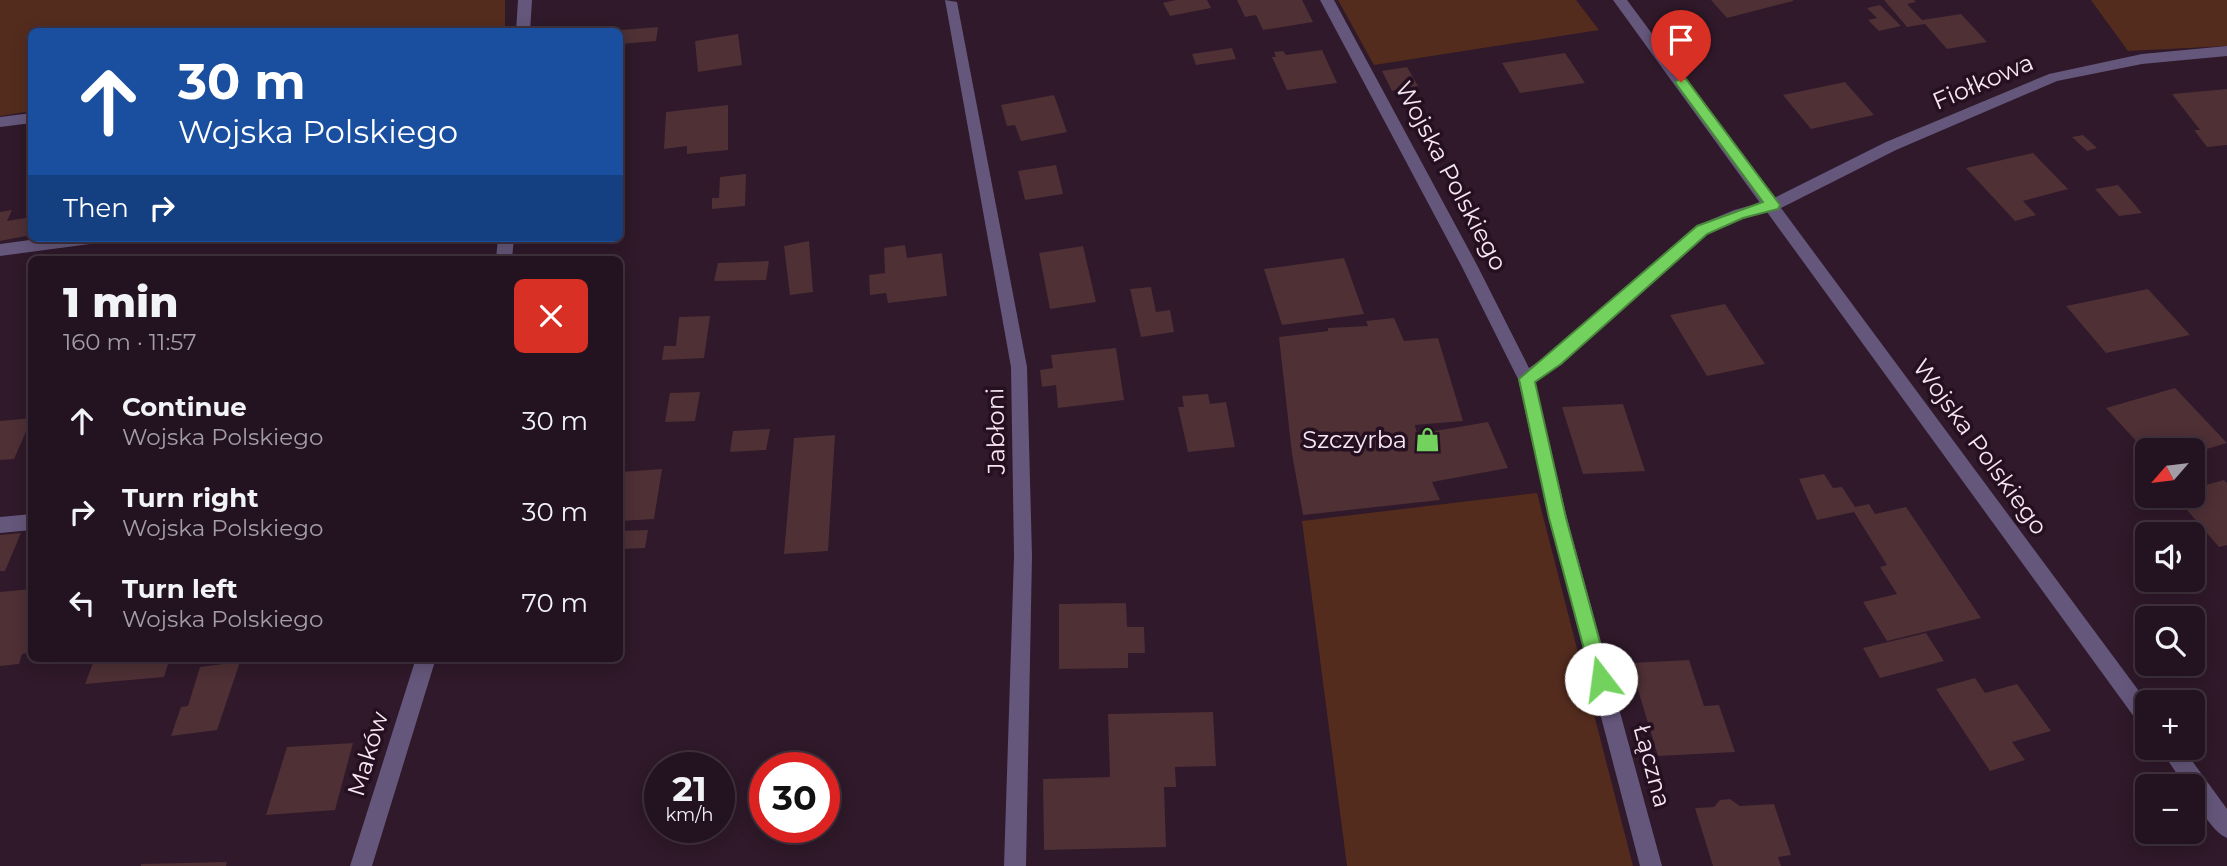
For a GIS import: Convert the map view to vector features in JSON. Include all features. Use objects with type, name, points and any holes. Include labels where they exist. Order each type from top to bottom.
[{"type":"street","points":[[523,28],[525,0]]},
{"type":"street","name":"Wojska Polskiego","points":[[1326,0],[1469,265],[1526,379],[1558,518]]},
{"type":"street","name":"Wojska Polskiego","points":[[1620,0],[2135,702]]},
{"type":"street","name":"Jabłoni","points":[[950,2],[1019,367],[1023,555],[1015,866]]},
{"type":"street","name":"Fiołkowa","points":[[1773,205],[1891,146],[2054,77],[2142,59],[2227,51]]},
{"type":"street","points":[[0,122],[28,118]]},
{"type":"street","points":[[1526,379],[1555,359],[1702,230],[1739,214],[1773,205]]},
{"type":"street","points":[[0,250],[60,242]]},
{"type":"street","name":"Łączna","points":[[1558,518],[1651,866]]},
{"type":"street","points":[[0,526],[28,522]]},
{"type":"street","name":"Maków","points":[[361,866],[425,662]]},
{"type":"street","points":[[2178,760],[2227,827]]},
{"type":"shaded area","points":[[0,0],[505,0],[505,28],[28,28],[28,111],[0,116]]},
{"type":"shaded area","points":[[1338,0],[1576,0],[1599,30],[1374,65]]},
{"type":"shaded area","points":[[2091,0],[2227,0],[2227,46],[2128,51]]},
{"type":"shaded area","points":[[1537,493],[1633,866],[1347,866],[1302,521]]},
{"type":"building","points":[[1176,0],[1207,0],[1211,8],[1170,16],[1163,3]]},
{"type":"building","points":[[1237,0],[1302,0],[1313,22],[1263,30],[1256,15],[1245,17]]},
{"type":"building","points":[[1711,0],[1793,0],[1793,1],[1727,18]]},
{"type":"building","points":[[1884,0],[1914,0],[1916,2],[1907,4],[1922,20],[1961,14],[1987,42],[1947,49],[1925,24],[1907,27]]},
{"type":"building","points":[[1880,5],[1901,26],[1879,31],[1868,20],[1877,18],[1867,8]]},
{"type":"building","points":[[658,27],[656,41],[623,44],[623,30]]},
{"type":"building","points":[[738,34],[742,65],[698,72],[695,41]]},
{"type":"building","points":[[1232,48],[1236,59],[1196,65],[1192,54]]},
{"type":"building","points":[[1322,50],[1337,83],[1287,90],[1272,57],[1276,57],[1274,52],[1283,51],[1286,55]]},
{"type":"building","points":[[1565,53],[1585,83],[1520,93],[1502,63]]},
{"type":"building","points":[[1407,67],[1418,86],[1392,91],[1382,71]]},
{"type":"building","points":[[1845,82],[1874,115],[1811,129],[1783,95]]},
{"type":"building","points":[[2227,89],[2227,145],[2207,147],[2194,130],[2200,130],[2172,94]]},
{"type":"building","points":[[1054,95],[1067,132],[1021,141],[1015,125],[1007,126],[1001,105]]},
{"type":"building","points":[[728,105],[728,150],[687,154],[687,146],[664,149],[666,112]]},
{"type":"building","points":[[2083,135],[2097,148],[2087,151],[2072,137]]},
{"type":"building","points":[[2033,153],[2068,189],[2023,201],[2036,215],[2015,221],[1966,168]]},
{"type":"building","points":[[1056,165],[1063,194],[1025,200],[1018,171]]},
{"type":"building","points":[[746,174],[745,206],[712,209],[712,198],[719,198],[720,177]]},
{"type":"building","points":[[2118,185],[2142,213],[2119,216],[2095,189]]},
{"type":"building","points":[[12,210],[7,221],[28,218],[26,236],[0,241],[0,212]]},
{"type":"building","points":[[809,241],[813,292],[790,295],[784,246]]},
{"type":"building","points":[[905,245],[907,258],[942,253],[947,296],[888,303],[886,293],[870,295],[869,275],[885,273],[884,248]]},
{"type":"building","points":[[1083,246],[1096,302],[1050,309],[1039,253]]},
{"type":"building","points":[[1344,258],[1364,314],[1282,325],[1264,269]]},
{"type":"building","points":[[769,261],[766,280],[714,281],[718,263]]},
{"type":"building","points":[[1151,287],[1156,312],[1170,310],[1174,332],[1141,337],[1130,289]]},
{"type":"building","points":[[2148,289],[2190,335],[2106,353],[2066,306]]},
{"type":"building","points":[[1725,304],[1765,364],[1707,376],[1670,315]]},
{"type":"building","points":[[710,316],[704,358],[662,360],[664,346],[676,346],[679,317]]},
{"type":"building","points":[[1394,318],[1404,341],[1438,338],[1463,421],[1415,425],[1417,434],[1488,422],[1508,468],[1432,482],[1440,500],[1303,515],[1292,454],[1279,337],[1328,331],[1328,328],[1368,326],[1366,321]]},
{"type":"building","points":[[1116,348],[1124,400],[1058,408],[1056,385],[1042,387],[1040,370],[1053,368],[1051,355]]},
{"type":"building","points":[[2175,388],[2227,443],[2205,449],[2205,438],[2135,440],[2106,408]]},
{"type":"building","points":[[700,392],[695,421],[665,422],[670,393]]},
{"type":"building","points":[[1208,394],[1210,404],[1226,402],[1235,447],[1188,452],[1178,407],[1184,407],[1182,396]]},
{"type":"building","points":[[1623,404],[1645,471],[1583,474],[1562,407]]},
{"type":"building","points":[[28,418],[28,427],[14,459],[0,460],[0,421]]},
{"type":"building","points":[[770,429],[766,450],[730,452],[733,431]]},
{"type":"building","points":[[835,435],[828,551],[784,554],[794,438]]},
{"type":"building","points":[[662,469],[654,519],[623,521],[623,472]]},
{"type":"building","points":[[1824,474],[1833,488],[1842,487],[1855,507],[1869,504],[1875,514],[1906,507],[1981,618],[1887,641],[1863,602],[1897,594],[1880,567],[1887,565],[1854,512],[1817,520],[1799,479]]},
{"type":"building","points":[[2224,480],[2227,483],[2227,545],[2219,547],[2205,531],[2205,522],[2197,522],[2185,508],[2205,508],[2205,484]]},
{"type":"building","points":[[648,530],[645,548],[623,549],[623,531]]},
{"type":"building","points":[[21,533],[5,571],[0,571],[0,535]]},
{"type":"building","points":[[28,589],[28,653],[22,654],[19,664],[0,666],[0,592]]},
{"type":"building","points":[[1126,603],[1127,627],[1144,627],[1145,653],[1128,653],[1128,668],[1059,669],[1059,604]]},
{"type":"building","points":[[1926,633],[1944,661],[1880,678],[1863,648]]},
{"type":"building","points":[[1689,660],[1704,706],[1719,705],[1735,752],[1658,756],[1630,663]]},
{"type":"building","points":[[93,662],[169,662],[164,677],[85,684]]},
{"type":"building","points":[[240,662],[217,730],[171,736],[181,707],[188,706],[200,667]]},
{"type":"building","points":[[1975,678],[1985,693],[2017,684],[2051,731],[2012,742],[2025,760],[1990,771],[1936,689]]},
{"type":"building","points":[[1213,712],[1216,766],[1175,767],[1176,787],[1164,787],[1166,847],[1044,850],[1043,779],[1110,777],[1108,714]]},
{"type":"building","points":[[353,743],[335,810],[266,815],[287,747]]},
{"type":"building","points":[[1730,799],[1740,806],[1774,804],[1791,855],[1778,857],[1781,866],[1713,866],[1695,808],[1714,807],[1720,800]]},
{"type":"building","points":[[227,862],[226,866],[141,866],[141,864]]},
{"type":"place","name":"Szczyrba","points":[[1427,440]]},
{"type":"route","points":[[1601,679],[1558,518],[1526,379],[1555,359],[1702,230],[1739,214],[1773,205],[1681,82]]}]
